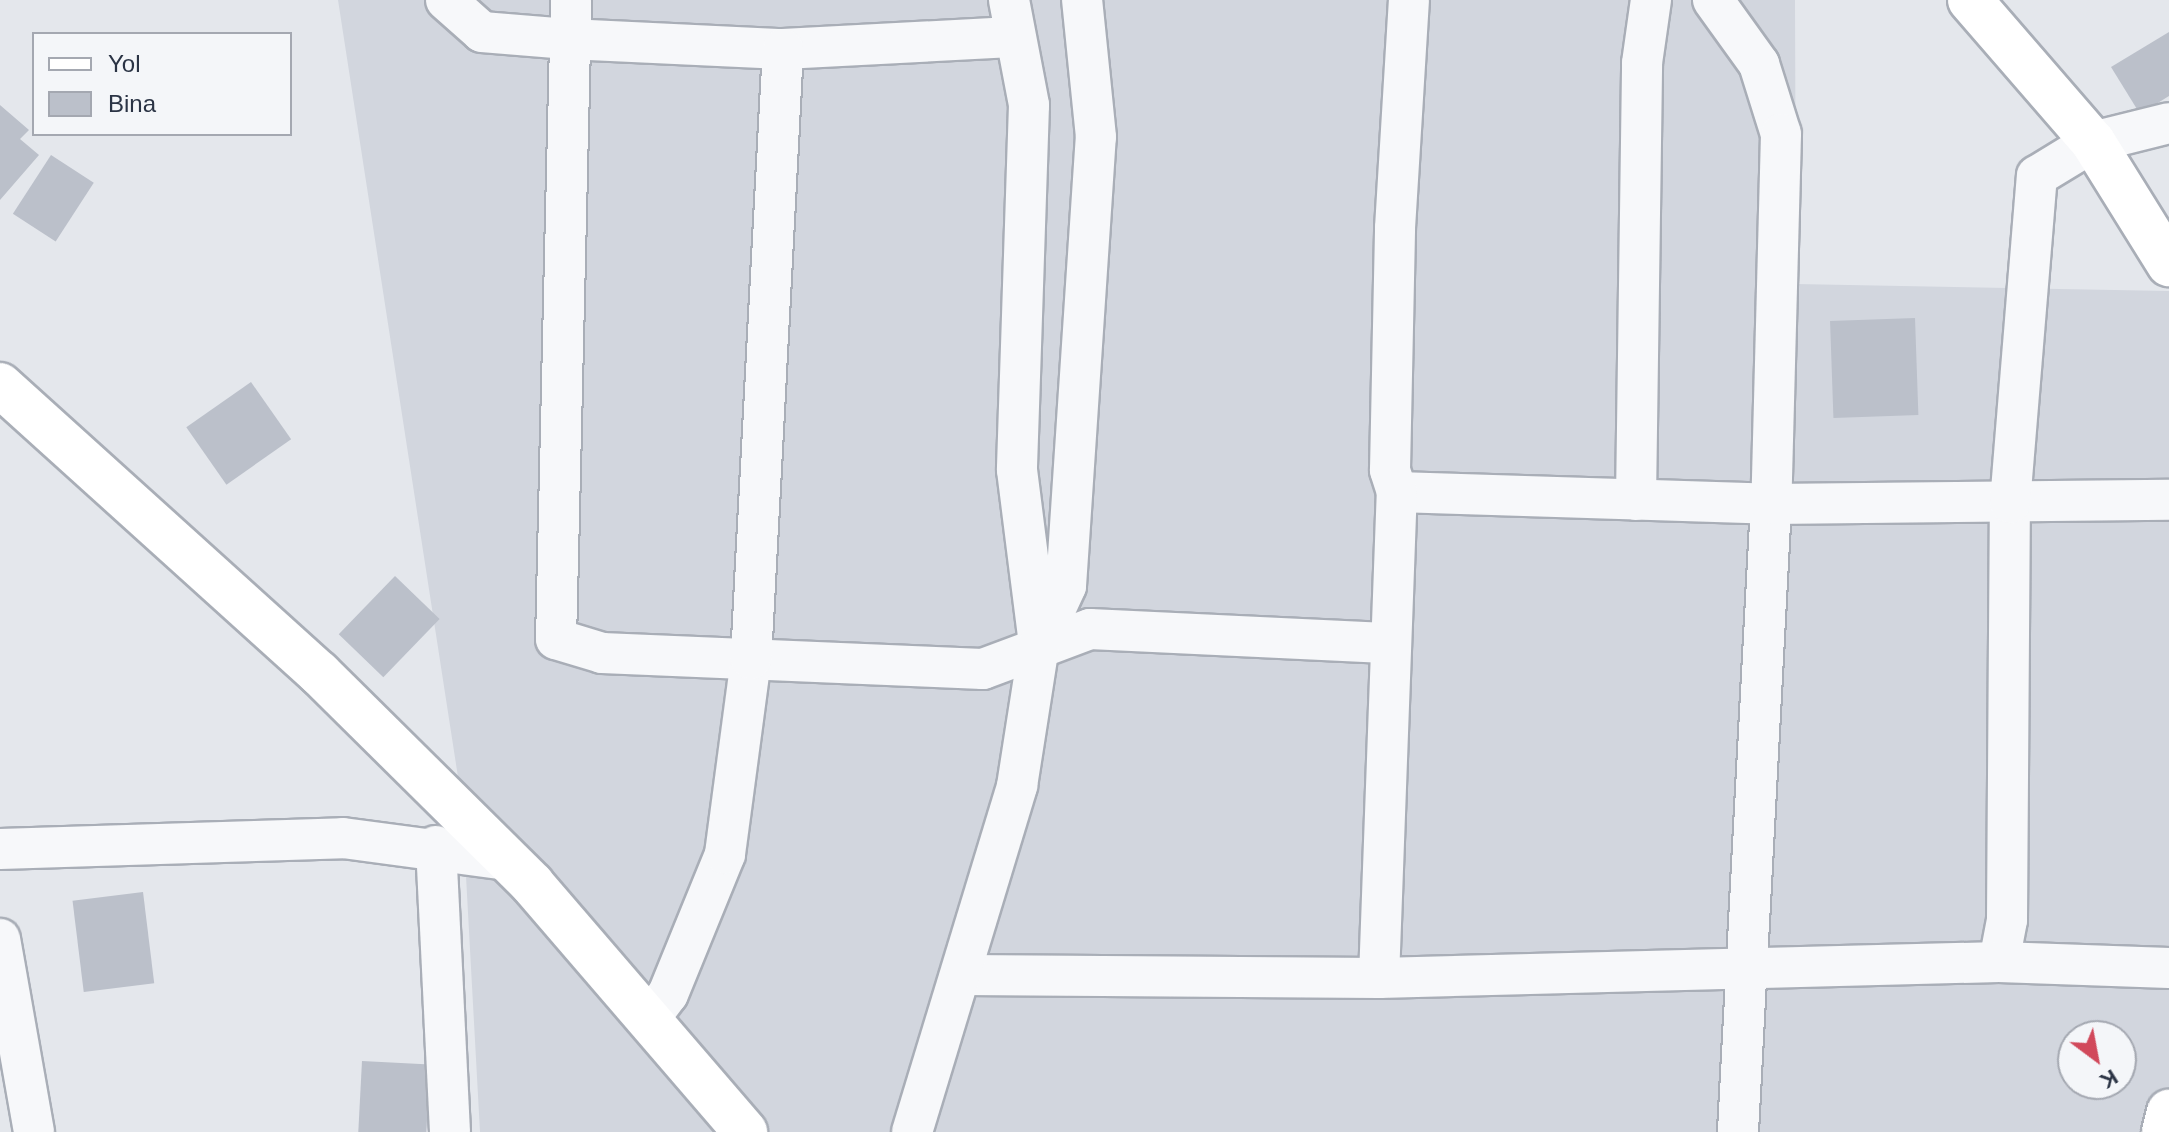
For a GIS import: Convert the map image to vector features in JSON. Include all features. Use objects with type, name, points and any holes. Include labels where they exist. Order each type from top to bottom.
[{"type":"street","points":[[446,0],[482,32],[783,49],[1010,18],[1029,105],[1017,470],[1039,645]]},
{"type":"street","points":[[571,0],[556,639],[602,653],[983,669],[1039,645],[1090,629],[1386,643]]},
{"type":"street","points":[[912,1132],[964,975],[1017,786],[1039,645],[1067,571],[1096,137],[1082,0]]},
{"type":"street","points":[[1379,978],[1386,643],[1397,492],[1390,470],[1395,243],[1409,0]]},
{"type":"street","points":[[1636,500],[1642,63],[1651,0]]},
{"type":"street","points":[[1713,0],[1759,64],[1781,134],[1771,504],[1741,967],[1738,1132]]},
{"type":"street","points":[[1970,0],[2093,142],[2169,264]]},
{"type":"street","points":[[649,1019],[668,994],[725,854],[751,659],[783,49]]},
{"type":"street","points":[[1999,962],[2007,920],[2010,503],[2037,176],[2093,142],[2169,123]]},
{"type":"street","points":[[0,385],[319,673],[508,860],[745,1132]]},
{"type":"street","points":[[1397,492],[1771,504],[2169,500]]},
{"type":"street","points":[[0,849],[343,838],[436,846],[508,860]]},
{"type":"street","points":[[436,846],[450,1132]]},
{"type":"street","points":[[0,939],[34,1132]]},
{"type":"street","points":[[964,975],[1379,978],[1999,962],[2169,968]]},
{"type":"street","points":[[2164,1132],[2169,1112]]},
{"type":"shaded area","points":[[338,0],[1795,0],[1796,284],[2169,291],[2169,1132],[480,1132],[462,803]]},
{"type":"building","points":[[2169,32],[2169,96],[2140,114],[2111,67]]},
{"type":"building","points":[[0,105],[29,130],[20,139],[39,155],[0,200]]},
{"type":"building","points":[[51,155],[94,183],[56,241],[13,214]]},
{"type":"building","points":[[1915,318],[1918,415],[1833,418],[1830,321]]},
{"type":"building","points":[[251,382],[291,439],[226,485],[186,427]]},
{"type":"building","points":[[395,576],[440,619],[383,677],[339,634]]},
{"type":"building","points":[[143,892],[154,983],[84,992],[73,901]]},
{"type":"building","points":[[362,1061],[430,1065],[426,1132],[358,1132]]}]
